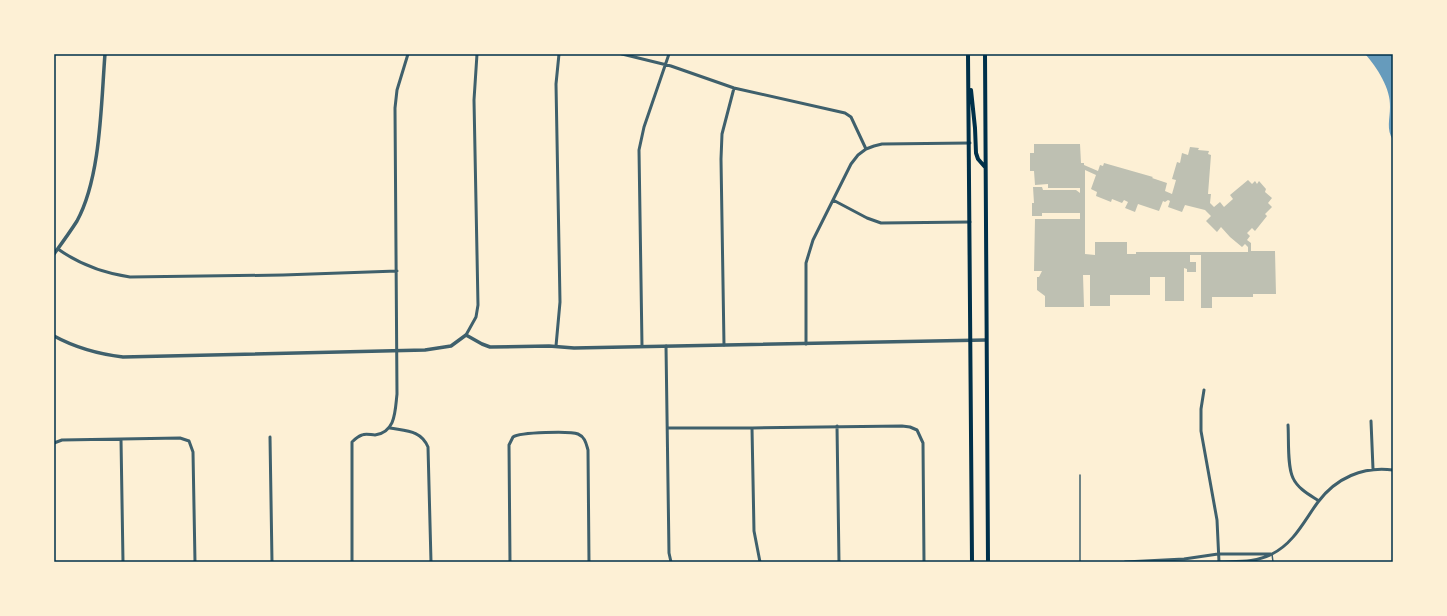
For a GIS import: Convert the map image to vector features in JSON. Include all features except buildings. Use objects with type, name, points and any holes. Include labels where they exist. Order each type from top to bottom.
[{"type":"main road","points":[[968,54],[976,153],[980,163],[985,167]]},
{"type":"main road","points":[[985,54],[988,562]]},
{"type":"main road","points":[[969,66],[972,562]]},
{"type":"street","points":[[54,254],[77,221],[89,190],[100,123],[105,54]]},
{"type":"street","points":[[352,562],[352,442],[362,434],[375,435],[390,428],[394,418],[397,394],[398,351],[394,108],[397,90],[408,54]]},
{"type":"street","points":[[54,336],[82,349],[100,354],[123,357],[398,351],[444,348],[454,344],[466,335],[476,318],[478,305],[474,100],[477,54]]},
{"type":"street","points":[[556,346],[560,302],[556,84],[559,54]]},
{"type":"street","points":[[622,54],[665,64],[734,88],[845,113],[852,120],[866,149]]},
{"type":"street","points":[[642,346],[640,150],[644,127],[669,54]]},
{"type":"street","points":[[724,345],[721,159],[722,134],[734,88]]},
{"type":"street","points":[[806,344],[806,263],[814,240],[833,200],[851,164],[858,155],[866,149],[882,144],[970,143]]},
{"type":"street","points":[[833,200],[881,223],[970,222]]},
{"type":"street","points":[[58,249],[96,269],[116,275],[130,276],[397,271]]},
{"type":"street","points":[[466,335],[476,342],[490,347],[556,346],[574,348],[986,340]]},
{"type":"street","points":[[666,346],[669,553],[671,562]]},
{"type":"street","points":[[1204,390],[1201,409],[1201,432],[1217,520],[1218,562],[1248,562],[1272,554],[1287,544],[1299,531],[1319,501],[1334,486],[1354,473],[1373,469],[1393,470]]},
{"type":"street","points":[[1371,421],[1373,469]]},
{"type":"street","points":[[1288,425],[1290,470],[1293,479],[1303,491],[1319,501]]},
{"type":"street","points":[[837,426],[839,562]]},
{"type":"street","points":[[668,428],[902,426],[917,430],[923,442],[924,562]]},
{"type":"street","points":[[390,428],[413,432],[425,440],[428,446],[431,562]]},
{"type":"street","points":[[752,428],[754,531],[760,562]]},
{"type":"street","points":[[510,562],[509,445],[513,437],[523,433],[571,433],[579,435],[586,441],[588,450],[589,562]]},
{"type":"street","points":[[270,437],[272,562]]},
{"type":"street","points":[[54,443],[62,440],[180,438],[189,441],[193,452],[195,562]]},
{"type":"street","points":[[120,439],[123,562]]},
{"type":"street","points":[[1125,562],[1184,559],[1218,554],[1272,554]]},
{"type":"lane","points":[[1080,475],[1080,562]]},
{"type":"lane","points":[[1272,554],[1273,562]]},
{"type":"water","points":[[1365,54],[1393,54],[1393,140],[1389,128],[1390,100],[1386,86],[1374,65]]}]
